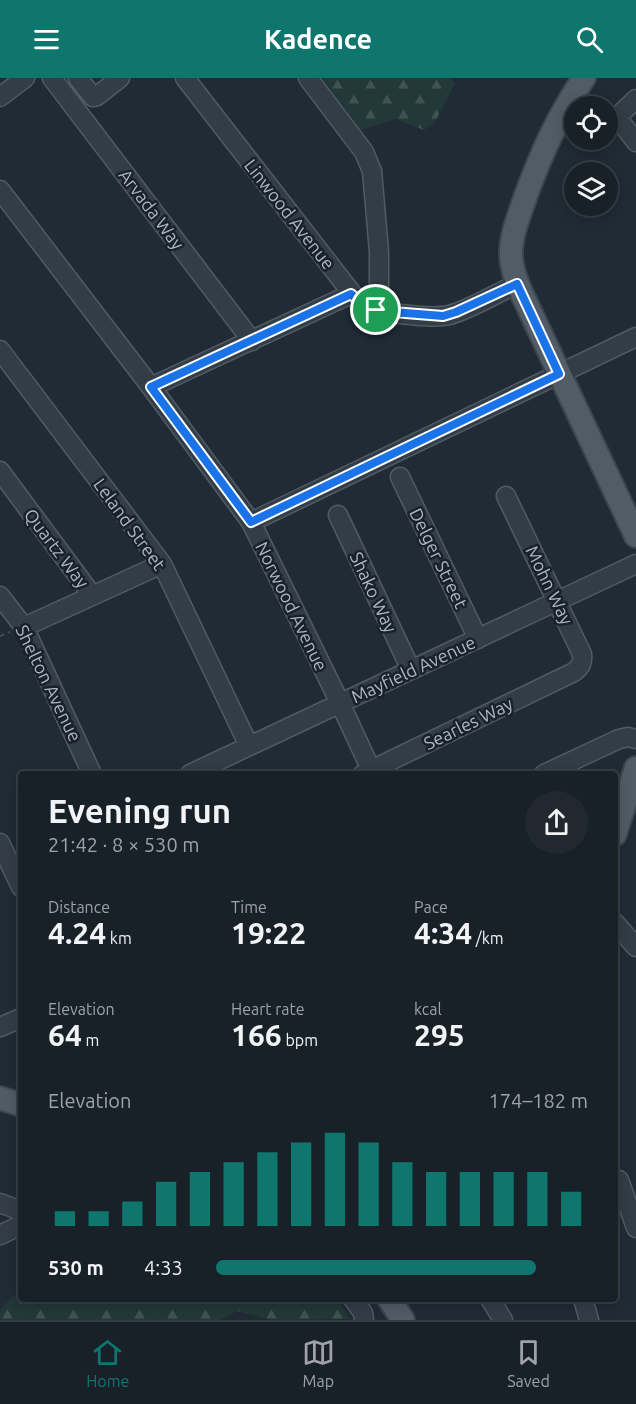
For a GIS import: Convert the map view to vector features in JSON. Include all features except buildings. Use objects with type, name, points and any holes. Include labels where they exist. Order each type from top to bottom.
[{"type":"main road","points":[[576,96],[584,78]]},
{"type":"main road","points":[[564,117],[544,148],[514,230],[511,253],[517,284],[636,536]]},
{"type":"main road","points":[[618,825],[636,768]]},
{"type":"main road","points":[[0,1098],[18,1104]]},
{"type":"main road","points":[[391,1302],[403,1320]]},
{"type":"street","points":[[0,97],[26,78]]},
{"type":"street","points":[[57,85],[79,79],[93,97],[120,78]]},
{"type":"street","name":"Linwood Avenue","points":[[185,78],[361,305],[396,313],[449,315],[517,284]]},
{"type":"street","points":[[308,78],[360,146],[372,171],[379,252],[379,294],[376,310]]},
{"type":"street","name":"Arvada Way","points":[[57,85],[252,340]]},
{"type":"street","points":[[618,113],[636,99]]},
{"type":"street","points":[[618,118],[636,116]]},
{"type":"street","points":[[618,124],[636,142]]},
{"type":"street","name":"Norwood Avenue","points":[[3,201],[151,387],[251,522],[340,703],[368,771]]},
{"type":"street","points":[[151,387],[351,294]]},
{"type":"street","points":[[251,522],[636,337]]},
{"type":"street","name":"Leland Street","points":[[0,350],[162,564],[249,746]]},
{"type":"street","name":"Quartz Way","points":[[0,471],[92,595]]},
{"type":"street","name":"Delger Street","points":[[400,477],[478,639]]},
{"type":"street","name":"Mohn Way","points":[[506,496],[582,654],[583,661],[574,672]]},
{"type":"street","name":"Shako Way","points":[[338,515],[411,670]]},
{"type":"street","points":[[19,628],[162,564]]},
{"type":"street","name":"Mayfield Avenue","points":[[196,771],[636,564]]},
{"type":"street","name":"Shelton Avenue","points":[[0,596],[19,628],[90,771]]},
{"type":"street","name":"Searles Way","points":[[373,771],[574,672]]},
{"type":"street","points":[[550,771],[619,739],[636,738]]},
{"type":"street","points":[[10,852],[18,877]]},
{"type":"street","points":[[618,926],[636,947]]},
{"type":"street","points":[[0,1027],[18,1019]]},
{"type":"street","points":[[623,1182],[636,1228]]},
{"type":"street","points":[[0,1203],[18,1210]]},
{"type":"street","points":[[0,1235],[18,1226]]},
{"type":"street","points":[[355,1302],[363,1313],[364,1320]]},
{"type":"street","points":[[492,1302],[503,1320]]},
{"type":"street","points":[[585,1302],[589,1320]]},
{"type":"path","points":[[0,636],[19,628]]},
{"type":"green space","points":[[322,78],[450,78],[455,83],[435,122],[424,130],[395,119],[360,130]]},
{"type":"green space","points":[[18,1295],[18,1302],[339,1302],[350,1319],[272,1320],[237,1311],[220,1320],[0,1320],[0,1310],[13,1296]]},
{"type":"route","points":[[517,284],[559,374],[251,522],[151,387],[351,294],[361,305],[376,310],[449,315],[517,284]]}]
